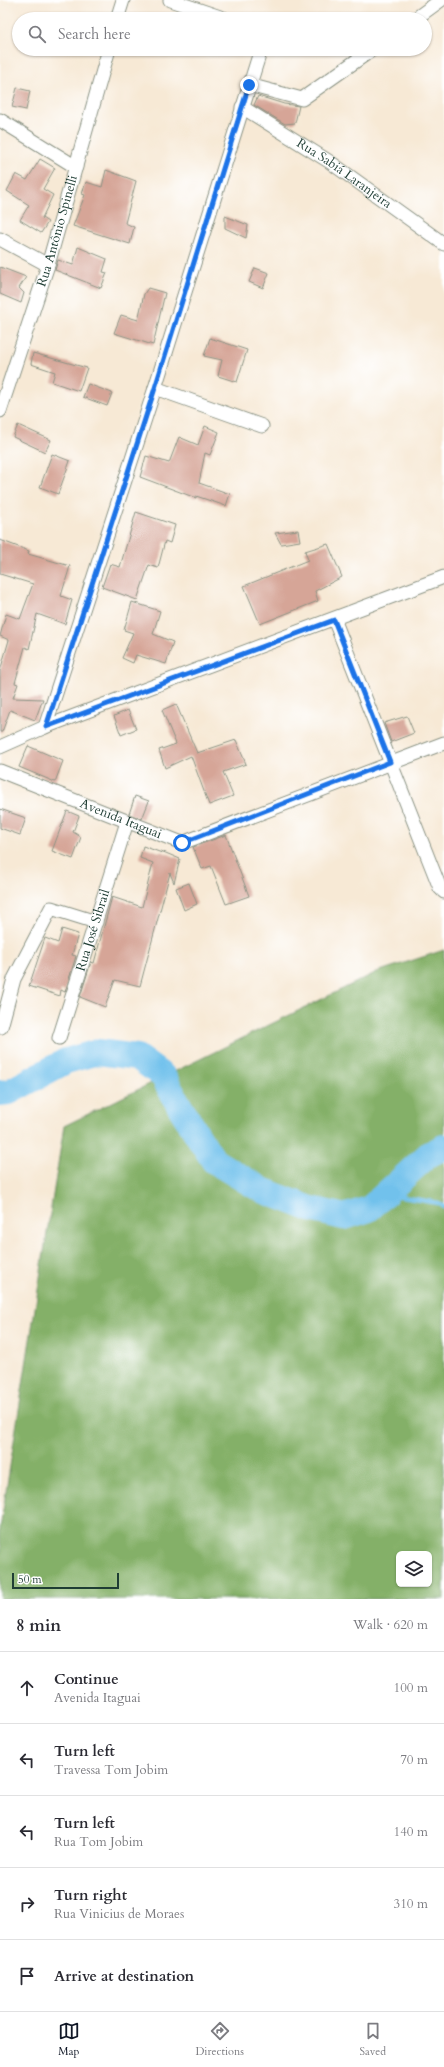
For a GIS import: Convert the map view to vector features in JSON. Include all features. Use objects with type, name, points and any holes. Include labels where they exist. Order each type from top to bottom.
[{"type":"street","points":[[119,12],[123,0]]},
{"type":"street","points":[[170,0],[187,3],[209,12]]},
{"type":"street","points":[[425,12],[441,0]]},
{"type":"street","name":"Rua Antônio Spinelli","points":[[0,411],[4,379],[48,265],[107,56]]},
{"type":"street","points":[[46,727],[155,388],[259,56]]},
{"type":"street","points":[[249,85],[302,99],[363,56]]},
{"type":"street","name":"Rua Sabiá Laranjeira","points":[[242,107],[330,162],[444,244]]},
{"type":"street","points":[[0,120],[76,167]]},
{"type":"street","points":[[0,239],[48,265]]},
{"type":"street","points":[[155,388],[262,426]]},
{"type":"street","points":[[0,746],[46,727],[334,620],[444,577]]},
{"type":"street","points":[[334,620],[440,888],[444,892]]},
{"type":"street","name":"Avenida Itaguai","points":[[0,771],[182,843],[444,742]]},
{"type":"street","name":"Rua José Sibrail","points":[[58,1038],[127,822]]},
{"type":"street","points":[[1,1027],[14,979],[51,908],[96,922]]},
{"type":"green space","points":[[444,950],[444,1599],[0,1599],[0,1529],[64,1126],[377,972]]},
{"type":"building","points":[[17,88],[30,91],[26,110],[12,107]]},
{"type":"building","points":[[258,96],[284,104],[299,106],[295,123],[285,124],[254,105]]},
{"type":"building","points":[[40,159],[55,168],[43,189],[53,195],[42,218],[48,222],[41,233],[20,220],[29,205],[7,191],[16,174],[27,180]]},
{"type":"building","points":[[106,170],[136,181],[125,223],[134,227],[130,244],[73,226],[85,195],[82,194],[86,182],[102,187]]},
{"type":"building","points":[[225,216],[248,225],[246,238],[225,228]]},
{"type":"building","points":[[78,247],[107,259],[103,272],[107,273],[101,288],[55,270],[58,260],[73,265]]},
{"type":"building","points":[[0,267],[26,277],[19,288],[24,293],[21,303],[0,294]]},
{"type":"building","points":[[255,268],[269,273],[263,288],[249,282]]},
{"type":"building","points":[[148,288],[165,293],[153,345],[114,333],[121,315],[138,320],[144,294]]},
{"type":"building","points":[[210,338],[247,350],[237,382],[218,376],[222,360],[204,356]]},
{"type":"building","points":[[33,353],[87,368],[79,391],[52,382],[55,372],[31,364]]},
{"type":"building","points":[[88,384],[112,393],[107,406],[83,397]]},
{"type":"building","points":[[18,425],[51,440],[45,452],[13,437]]},
{"type":"building","points":[[205,426],[219,432],[210,455],[205,453],[199,483],[230,494],[226,506],[196,496],[196,498],[140,477],[146,456],[169,463],[179,437],[198,445]]},
{"type":"building","points":[[52,454],[70,461],[58,494],[40,487]]},
{"type":"building","points":[[136,512],[175,525],[170,543],[165,541],[158,568],[149,565],[137,600],[102,587],[110,564],[120,567]]},
{"type":"building","points":[[298,530],[300,541],[281,544],[275,533]]},
{"type":"building","points":[[0,540],[29,551],[28,554],[70,566],[61,596],[72,600],[65,624],[37,614],[29,649],[25,647],[15,683],[18,684],[13,698],[43,699],[35,720],[10,710],[2,732],[0,732],[0,671],[9,640],[0,636],[6,614],[20,619],[33,584],[0,574]]},
{"type":"building","points":[[328,544],[342,577],[315,591],[318,601],[260,624],[244,586],[308,560],[305,551]]},
{"type":"building","points":[[132,602],[160,611],[153,634],[173,642],[166,664],[136,655],[133,663],[122,658],[133,633],[124,630]]},
{"type":"building","points":[[176,704],[197,753],[236,740],[246,764],[223,772],[233,796],[209,805],[191,756],[165,768],[159,750],[176,744],[162,710]]},
{"type":"building","points":[[128,710],[136,729],[121,735],[114,716]]},
{"type":"building","points":[[407,716],[414,733],[391,742],[384,723]]},
{"type":"building","points":[[28,746],[63,761],[55,782],[19,767]]},
{"type":"building","points":[[135,796],[149,801],[142,819],[129,814]]},
{"type":"building","points":[[0,809],[26,818],[20,835],[0,828]]},
{"type":"building","points":[[67,811],[79,816],[73,832],[81,837],[73,859],[52,851]]},
{"type":"building","points":[[226,835],[249,896],[226,904],[211,866],[202,869],[193,847]]},
{"type":"building","points":[[143,846],[162,853],[161,851],[180,859],[174,883],[170,873],[140,986],[115,980],[105,1007],[80,997],[91,962],[94,963],[112,897],[142,907],[153,863],[140,858]]},
{"type":"building","points":[[189,883],[197,904],[184,910],[176,888]]},
{"type":"building","points":[[62,929],[78,934],[72,955],[76,956],[65,992],[61,990],[60,996],[29,986],[45,938],[58,943]]},
{"type":"waterway","points":[[0,1093],[9,1092],[66,1061],[98,1052],[137,1057],[163,1076],[180,1107],[214,1161],[262,1190],[311,1209],[344,1217],[369,1209],[428,1155],[444,1147]]},
{"type":"waterway","points":[[383,1194],[439,1203],[444,1207]]},
{"type":"route","points":[[182,843],[390,762],[334,620],[46,727],[155,388],[249,85]]}]
